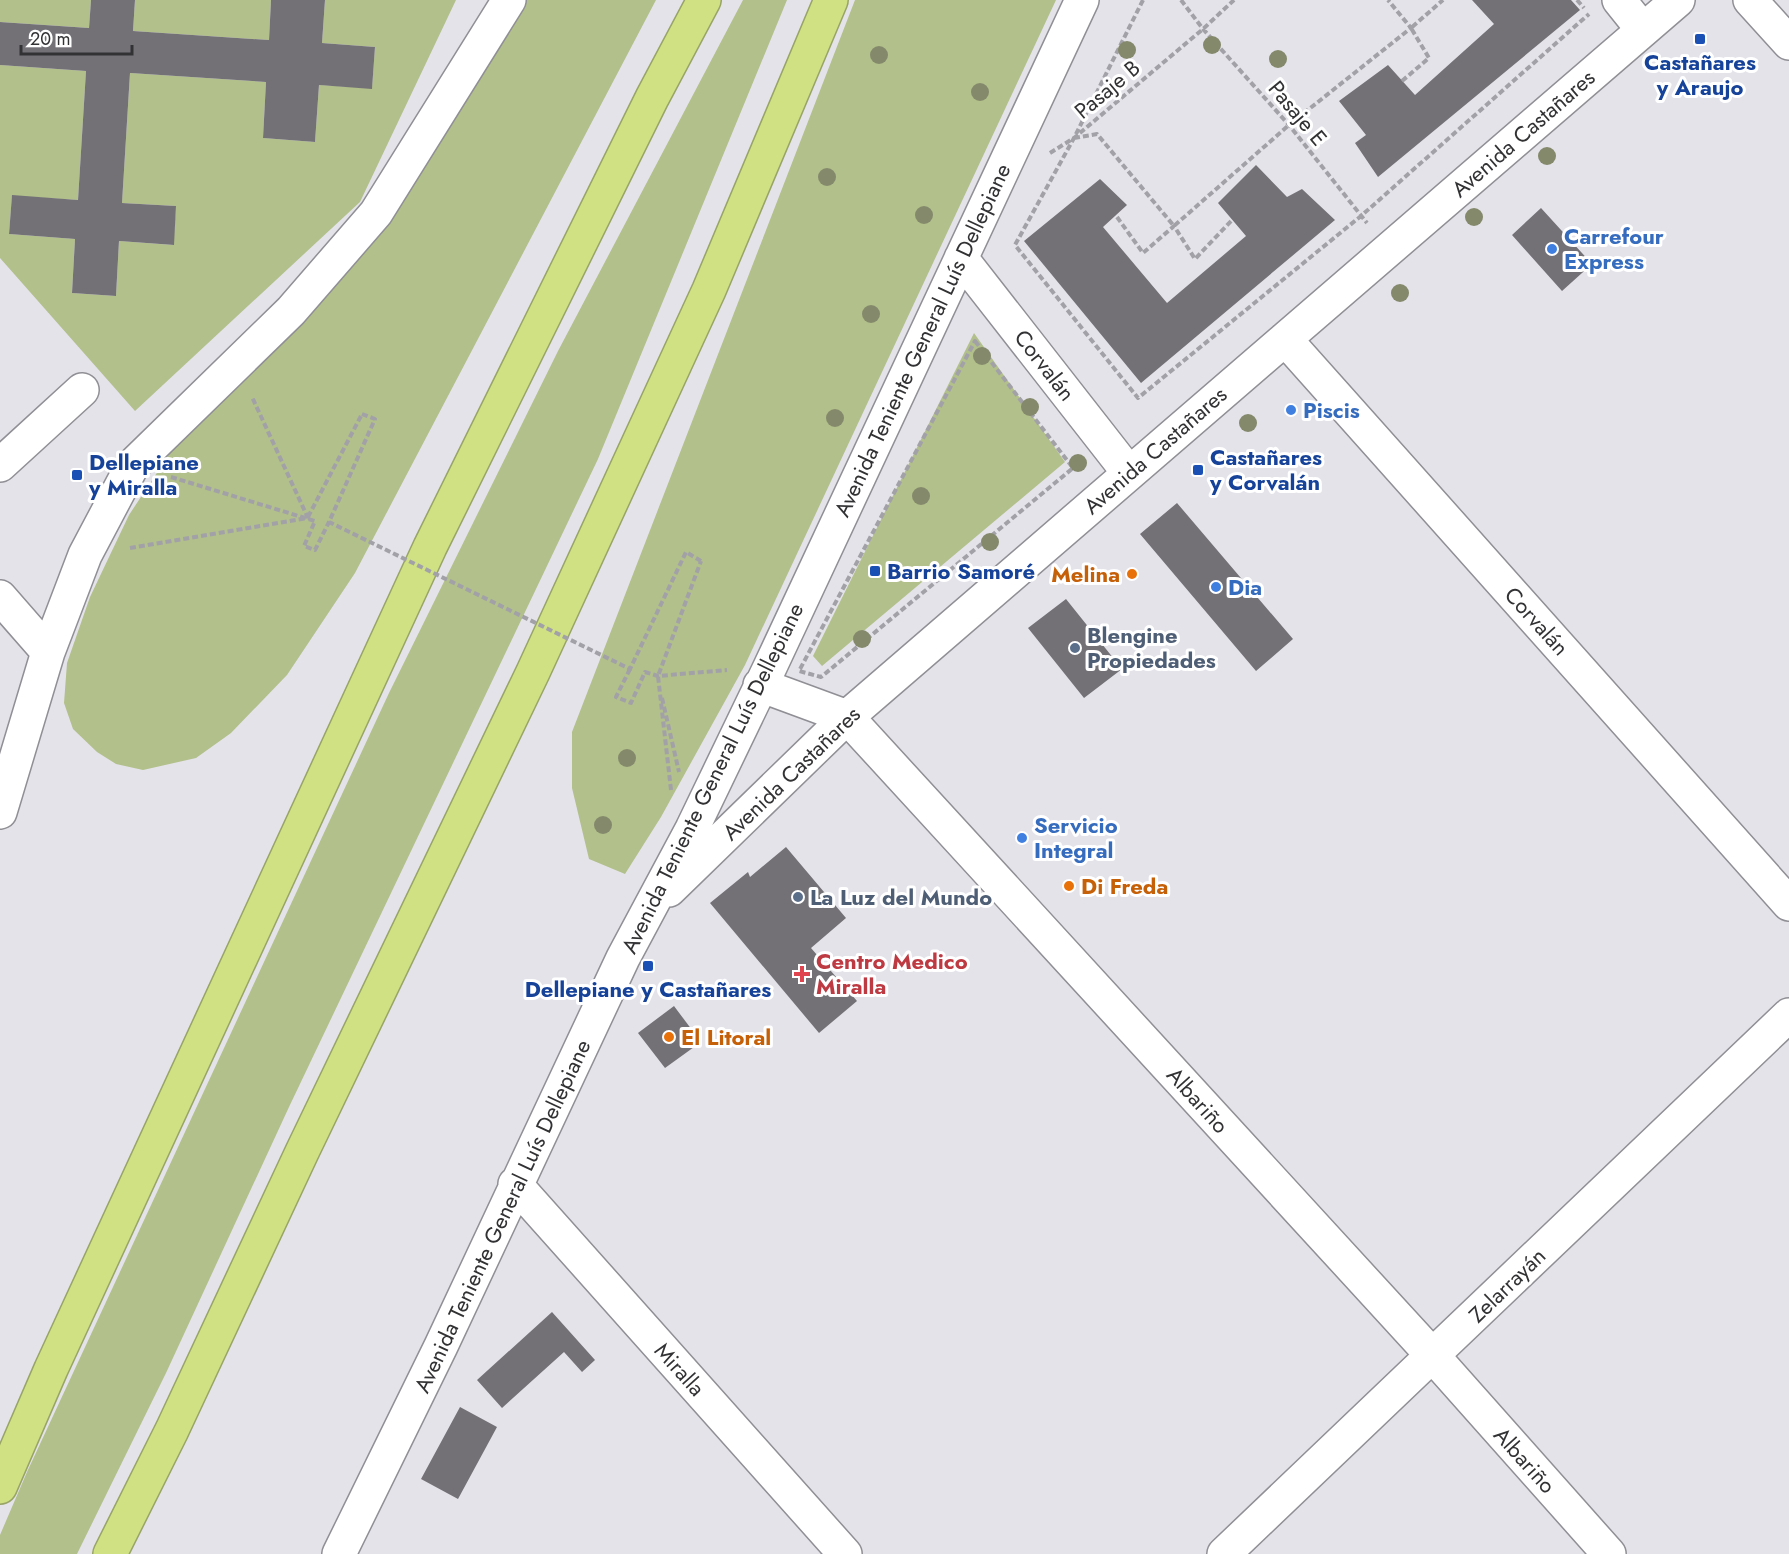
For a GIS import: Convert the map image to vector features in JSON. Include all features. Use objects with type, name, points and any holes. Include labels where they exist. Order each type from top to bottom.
[{"type":"highway","points":[[0,1487],[51,1369],[430,547],[652,98],[704,0]]},
{"type":"highway","points":[[110,1554],[172,1430],[297,1163],[533,672],[709,290],[831,0]]},
{"type":"street","points":[[0,812],[17,762],[48,652],[85,555],[132,466],[291,311],[376,213],[509,0]]},
{"type":"street","name":"Avenida Teniente General Luís Dellepiane","points":[[339,1554],[441,1346],[515,1184],[644,914],[692,829],[1082,0]]},
{"type":"street","points":[[1619,0],[1643,30]]},
{"type":"street","name":"Avenida Castañares","points":[[644,914],[848,717],[1678,0]]},
{"type":"street","points":[[1750,0],[1789,43]]},
{"type":"street","name":"Corvalán","points":[[961,258],[1129,473]]},
{"type":"street","name":"Corvalán","points":[[1285,339],[1789,904]]},
{"type":"street","points":[[0,465],[82,390]]},
{"type":"street","points":[[0,597],[48,652]]},
{"type":"street","name":"Albariño","points":[[765,676],[848,717],[1433,1356],[1609,1554]]},
{"type":"street","name":"Zelarrayán","points":[[1224,1554],[1789,1015]]},
{"type":"street","name":"Miralla","points":[[515,1184],[845,1554]]},
{"type":"path","points":[[1143,0],[1074,138],[1015,245],[1138,399],[1361,216],[1589,14],[1576,0]]},
{"type":"path","name":"Pasaje E","points":[[1181,0],[1203,29],[1289,125],[1388,250]]},
{"type":"path","name":"Pasaje B","points":[[1046,156],[1074,138],[1234,0]]},
{"type":"path","points":[[1388,0],[1411,28],[1429,58],[1402,81]]},
{"type":"path","points":[[1117,217],[1143,253],[1289,125],[1443,0]]},
{"type":"path","points":[[1074,138],[1097,134],[1174,226],[1195,259],[1232,220]]},
{"type":"path","points":[[975,341],[1073,468],[821,677],[799,671],[975,341]]},
{"type":"path","points":[[236,363],[308,518]]},
{"type":"path","points":[[132,466],[308,518],[315,520],[304,546],[315,550],[375,419],[362,414],[308,518]]},
{"type":"path","points":[[85,555],[308,518]]},
{"type":"path","points":[[329,522],[630,669]]},
{"type":"path","points":[[671,794],[658,676],[701,561],[686,552],[616,697],[631,703],[645,672],[658,676],[765,676]]},
{"type":"path","points":[[658,676],[692,829]]},
{"type":"green space","points":[[0,0],[91,0],[89,28],[0,22]]},
{"type":"green space","points":[[135,0],[271,0],[269,40],[133,31]]},
{"type":"green space","points":[[325,0],[456,0],[360,202],[135,411],[0,258],[0,65],[86,71],[78,200],[12,196],[9,234],[75,239],[72,293],[116,296],[119,241],[173,245],[176,206],[122,203],[130,73],[266,82],[263,138],[315,142],[319,85],[372,88],[375,47],[322,43]]},
{"type":"green space","points":[[524,0],[656,0],[355,573],[287,675],[231,733],[196,758],[143,770],[116,764],[97,752],[73,729],[64,703],[67,663],[90,597],[129,515],[180,438]]},
{"type":"green space","points":[[743,0],[787,0],[598,459],[289,1107],[166,1373],[77,1554],[0,1554],[0,1535],[27,1472],[389,693],[558,351]]},
{"type":"green space","points":[[855,0],[1056,0],[745,665],[661,817],[625,874],[589,859],[572,788],[572,732]]},
{"type":"green space","points":[[974,333],[1065,462],[822,666],[813,656]]},
{"type":"building","points":[[91,0],[135,0],[133,31],[269,40],[271,0],[325,0],[322,43],[375,47],[372,89],[319,85],[315,142],[263,138],[266,82],[130,73],[122,203],[176,206],[174,245],[119,241],[116,296],[72,293],[75,239],[9,234],[12,195],[78,200],[86,71],[0,65],[0,22],[89,28]]},
{"type":"building","points":[[1472,0],[1571,0],[1580,10],[1378,177],[1355,143],[1366,135],[1339,101],[1388,65],[1415,95],[1494,24]]},
{"type":"building","points":[[1256,165],[1287,197],[1302,189],[1335,220],[1141,383],[1024,241],[1100,179],[1127,205],[1103,227],[1167,303],[1246,236],[1218,203]]},
{"type":"building","name":"Carrefour Express","points":[[1541,208],[1592,264],[1562,291],[1512,235]]},
{"type":"building","name":"Dia","points":[[1177,503],[1293,639],[1256,671],[1140,534]]},
{"type":"building","name":"Blengine Propiedades","points":[[1066,599],[1122,669],[1084,698],[1028,628]]},
{"type":"building","name":"Centro Medico Miralla","points":[[786,847],[846,918],[811,948],[857,1001],[819,1033],[710,903],[748,872],[750,877]]},
{"type":"building","name":"El Litoral","points":[[674,1006],[701,1042],[665,1068],[638,1033]]},
{"type":"building","points":[[552,1312],[595,1360],[582,1372],[564,1352],[502,1408],[477,1380]]},
{"type":"building","points":[[460,1407],[497,1427],[458,1499],[421,1479]]},
{"type":"place","name":"Castañares y Araujo","points":[[1700,39]]},
{"type":"place","name":"Carrefour Express","points":[[1552,249]]},
{"type":"place","name":"Piscis","points":[[1291,410]]},
{"type":"place","name":"Castañares y Corvalán","points":[[1198,470]]},
{"type":"place","name":"Dellepiane y Miralla","points":[[77,475]]},
{"type":"place","name":"Barrio Samoré","points":[[875,571]]},
{"type":"place","name":"Melina","points":[[1132,574]]},
{"type":"place","name":"Dia","points":[[1216,587]]},
{"type":"place","name":"Blengine Propiedades","points":[[1075,648]]},
{"type":"place","name":"Servicio Integral","points":[[1022,838]]},
{"type":"place","name":"Di Freda","points":[[1069,886]]},
{"type":"place","name":"La Luz del Mundo","points":[[798,897]]},
{"type":"place","name":"Dellepiane y Castañares","points":[[648,966]]},
{"type":"place","name":"Centro Medico Miralla","points":[[802,974]]},
{"type":"place","name":"El Litoral","points":[[669,1037]]}]
